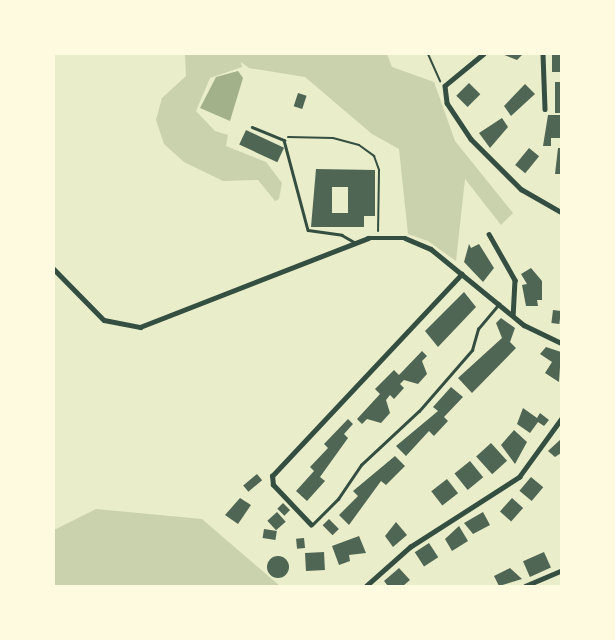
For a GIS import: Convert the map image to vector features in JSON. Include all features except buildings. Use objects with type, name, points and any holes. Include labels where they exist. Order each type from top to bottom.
[{"type":"street","points":[[484,54],[445,86],[447,103],[482,151],[520,189],[561,212]]},
{"type":"street","points":[[543,54],[545,109]]},
{"type":"street","points":[[489,234],[515,280],[513,315]]},
{"type":"street","points":[[54,270],[104,320],[140,327],[355,243],[378,236],[418,242],[513,315],[561,343]]},
{"type":"street","points":[[311,525],[273,485],[272,476],[462,274]]},
{"type":"street","points":[[366,586],[410,547],[519,477],[561,419]]},
{"type":"street","points":[[525,586],[561,571]]},
{"type":"lane","points":[[252,127],[284,140],[308,230],[342,235],[355,243]]},
{"type":"lane","points":[[311,525],[338,499],[361,465],[419,411],[472,350],[478,329],[499,304]]},
{"type":"path","points":[[428,54],[445,86]]},
{"type":"path","points":[[284,140],[290,135],[333,138],[359,145],[374,156],[379,170],[378,236]]},
{"type":"shaded area","points":[[185,54],[387,54],[392,67],[434,82],[455,141],[513,213],[501,225],[465,179],[456,261],[428,241],[408,234],[399,149],[372,134],[305,77],[249,68],[241,62],[242,67],[210,78],[196,111],[215,131],[228,135],[226,146],[266,162],[282,183],[279,199],[275,201],[258,180],[223,181],[184,162],[164,144],[156,120],[162,98],[186,76]]},
{"type":"shaded area","points":[[238,71],[243,78],[230,121],[200,108],[216,77]]},
{"type":"shaded area","points":[[96,509],[202,519],[280,586],[54,586],[54,530]]}]
